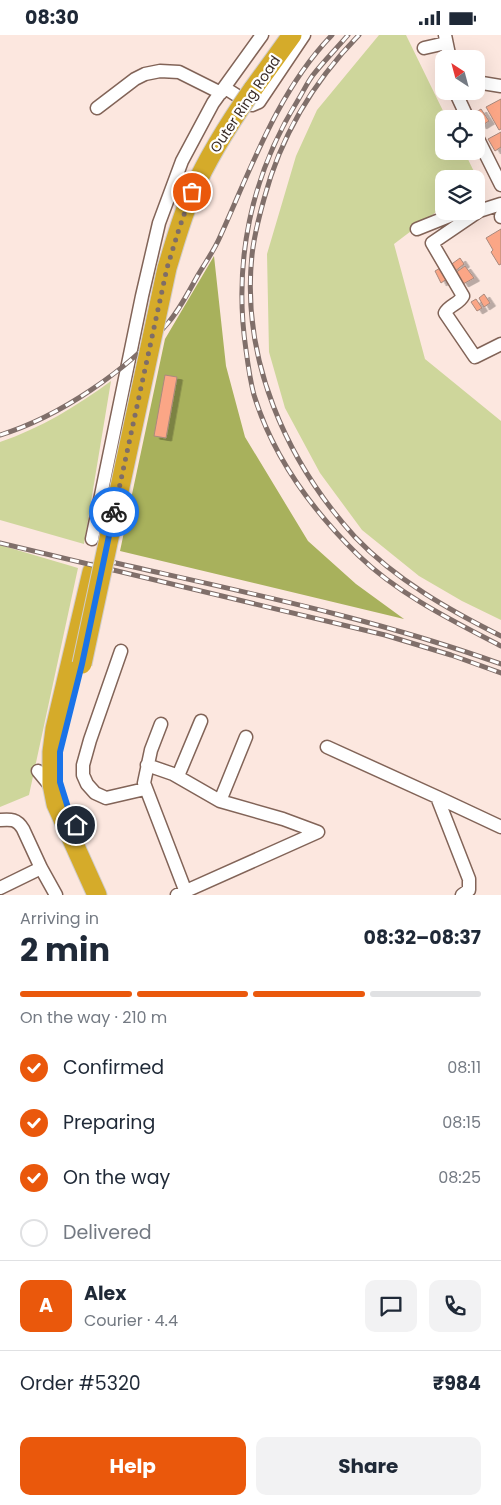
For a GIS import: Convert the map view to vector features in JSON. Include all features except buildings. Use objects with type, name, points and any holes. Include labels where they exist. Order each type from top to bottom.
[{"type":"highway","name":"Outer Ring Road","points":[[110,895],[69,811],[60,782],[60,752],[77,663],[165,277],[176,237],[192,192],[209,157],[283,35]]},
{"type":"highway","name":"Outer Ring Road","points":[[250,87],[292,35]]},
{"type":"highway","name":"Outer Ring Road","points":[[77,663],[55,729],[52,752],[53,791],[56,804],[97,895]]},
{"type":"street","points":[[92,539],[159,223],[182,161],[213,103],[262,35]]},
{"type":"street","points":[[96,108],[135,79],[145,74],[160,71],[179,72],[223,90],[252,105],[259,101],[304,35]]},
{"type":"street","points":[[424,48],[445,39]]},
{"type":"street","points":[[485,83],[501,86]]},
{"type":"street","points":[[485,153],[501,185]]},
{"type":"street","points":[[485,209],[501,204]]},
{"type":"street","points":[[417,229],[440,220]]},
{"type":"street","points":[[466,220],[432,243],[463,296],[460,301],[447,309],[445,313],[475,357],[501,345]]},
{"type":"street","points":[[121,651],[90,740],[83,765],[83,775],[87,784],[95,793],[106,798],[145,789]]},
{"type":"street","points":[[178,777],[201,721]]},
{"type":"street","points":[[147,765],[178,777],[220,801],[283,819],[318,832],[183,894],[144,783],[147,765],[151,750],[161,725]]},
{"type":"street","points":[[220,801],[246,737]]},
{"type":"street","points":[[327,747],[501,827]]},
{"type":"street","points":[[38,771],[53,791]]},
{"type":"street","points":[[437,797],[470,879],[469,889],[462,895]]},
{"type":"street","points":[[0,820],[12,819],[24,829],[41,868],[56,895]]},
{"type":"street","points":[[0,887],[41,868]]},
{"type":"green space","points":[[379,35],[406,35],[435,94],[435,100],[438,100],[443,110],[435,110],[435,160],[468,160],[473,170],[435,170],[435,213],[394,244],[425,359],[501,421],[501,620],[462,601],[419,576],[362,530],[320,473],[285,408],[269,352],[267,254],[296,156],[317,110]]},
{"type":"green space","points":[[214,256],[226,366],[245,437],[308,541],[356,584],[404,619],[120,551],[165,339]]},
{"type":"green space","points":[[111,381],[84,544],[0,520],[0,442],[58,416]]},
{"type":"green space","points":[[0,545],[78,568],[29,795],[0,807]]},
{"type":"railway","points":[[0,435],[46,417],[91,390],[133,358],[168,323],[217,244],[254,159],[281,106],[313,57],[332,35]]},
{"type":"railway","points":[[348,35],[307,84],[282,129],[257,189],[244,252],[242,285],[243,317],[254,395],[262,418],[283,461],[310,501],[341,538],[390,582],[444,616],[501,646]]},
{"type":"railway","points":[[359,35],[327,71],[289,131],[264,199],[253,248],[250,294],[254,332],[262,370],[274,407],[289,442],[308,475],[330,507],[355,537],[388,567],[424,593],[462,616],[501,636]]},
{"type":"railway","points":[[0,543],[385,635],[451,655],[501,673]]},
{"type":"railway","points":[[107,561],[306,606],[404,633],[501,664]]},
{"type":"way so far","points":[[114,512],[167,268],[192,192]]},
{"type":"route","points":[[76,825],[69,811],[60,782],[60,752],[82,664],[114,512]]}]
